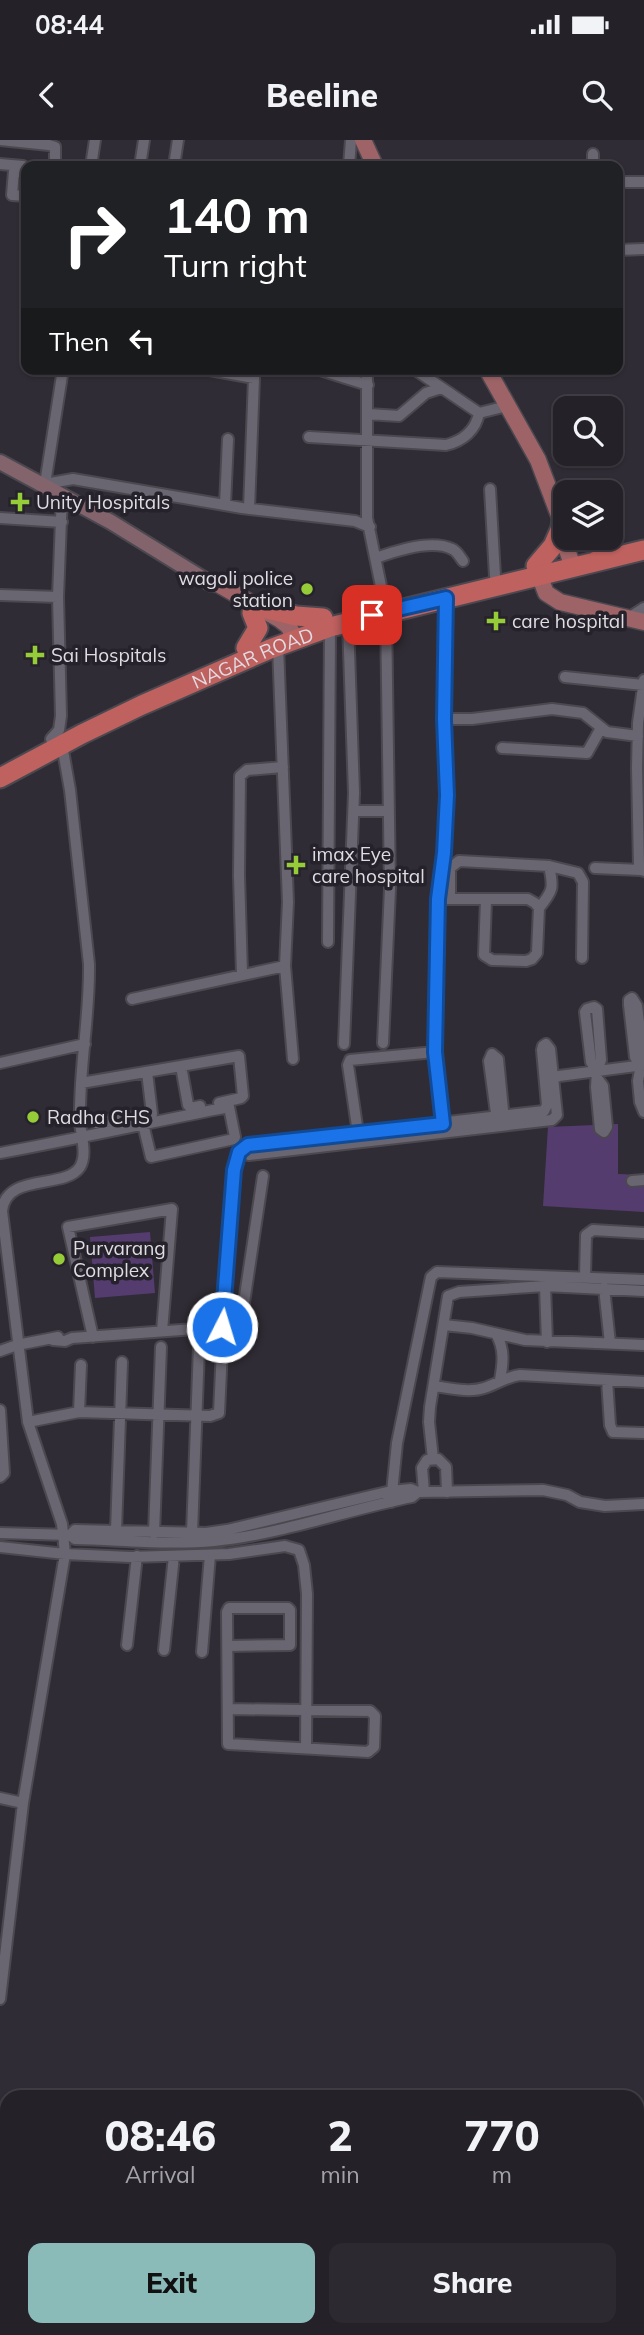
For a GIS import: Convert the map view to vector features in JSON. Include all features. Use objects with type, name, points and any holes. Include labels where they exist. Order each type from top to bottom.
[{"type":"highway","name":"NAGAR ROAD","points":[[623,544],[644,538]]},
{"type":"highway","points":[[538,570],[553,546]]},
{"type":"highway","name":"NAGAR ROAD","points":[[623,548],[644,550]]},
{"type":"highway","name":"NAGAR ROAD","points":[[385,607],[446,598],[538,570],[562,550]]},
{"type":"highway","name":"NAGAR ROAD","points":[[0,778],[137,695],[246,648],[495,576],[538,570]]},
{"type":"highway","points":[[246,648],[258,628],[255,610],[334,622]]},
{"type":"highway","name":"NAGAR ROAD","points":[[0,766],[142,705],[287,638]]},
{"type":"main road","points":[[363,140],[373,161]]},
{"type":"main road","points":[[490,375],[538,460],[553,498]]},
{"type":"main road","points":[[0,462],[45,484],[210,583],[218,584],[255,610],[287,638]]},
{"type":"main road","points":[[538,570],[546,593],[560,602],[644,622]]},
{"type":"street","points":[[0,140],[50,145],[55,147],[55,161]]},
{"type":"street","points":[[92,161],[95,140]]},
{"type":"street","points":[[141,161],[144,140]]},
{"type":"street","points":[[175,161],[178,140]]},
{"type":"street","points":[[349,161],[351,140]]},
{"type":"street","points":[[593,154],[593,161]]},
{"type":"street","points":[[0,164],[21,165]]},
{"type":"street","points":[[21,172],[14,171],[12,195],[21,196]]},
{"type":"street","points":[[623,182],[644,182]]},
{"type":"street","points":[[623,250],[644,249]]},
{"type":"street","points":[[63,375],[45,484],[73,479],[249,509],[355,520],[370,527]]},
{"type":"street","points":[[241,375],[254,378],[249,509]]},
{"type":"street","points":[[336,375],[368,385]]},
{"type":"street","points":[[367,375],[368,518],[385,607],[390,889],[383,1042]]},
{"type":"street","points":[[423,375],[479,413],[508,406]]},
{"type":"street","points":[[368,414],[399,416],[426,393],[441,388]]},
{"type":"street","points":[[309,437],[446,445],[470,433],[479,413]]},
{"type":"street","points":[[225,505],[229,439]]},
{"type":"street","points":[[490,489],[495,576]]},
{"type":"street","points":[[0,1195],[40,1181],[72,1174],[80,1167],[83,1158],[81,1083],[90,993],[89,964],[70,790],[56,742],[61,716],[58,597],[62,494]]},
{"type":"street","points":[[0,518],[62,522]]},
{"type":"street","points":[[376,558],[407,547],[445,547],[455,550],[463,561]]},
{"type":"street","points":[[0,595],[58,597]]},
{"type":"street","points":[[443,1128],[435,1052],[438,899],[447,795],[444,719],[446,598]]},
{"type":"street","points":[[627,619],[644,608]]},
{"type":"street","points":[[334,622],[354,811],[344,1044]]},
{"type":"street","points":[[328,942],[334,622]]},
{"type":"street","points":[[287,638],[283,767],[288,902],[285,966],[293,1059]]},
{"type":"street","points":[[565,677],[644,683],[638,736],[641,827],[639,866],[642,871]]},
{"type":"street","points":[[444,719],[472,719],[552,709],[583,713],[607,732],[638,736]]},
{"type":"street","points":[[502,748],[587,753],[601,729]]},
{"type":"street","points":[[242,974],[240,776],[251,769],[283,767]]},
{"type":"street","points":[[354,811],[389,811]]},
{"type":"street","points":[[450,899],[450,868],[459,861],[549,866],[578,873],[583,882],[582,958]]},
{"type":"street","points":[[486,900],[484,955],[492,960],[532,959],[537,953],[539,908],[551,893],[549,866]]},
{"type":"street","points":[[595,868],[642,871]]},
{"type":"street","points":[[438,899],[528,899],[539,908]]},
{"type":"street","points":[[132,999],[285,966]]},
{"type":"street","points":[[642,1071],[635,1057],[629,1000],[632,998],[637,1006],[643,1054],[642,1071],[638,1081],[640,1102],[644,1111]]},
{"type":"street","points":[[589,1007],[597,1010],[601,1060],[597,1074],[591,1062],[585,1012],[589,1007]]},
{"type":"street","points":[[0,1063],[85,1044]]},
{"type":"street","points":[[353,1137],[348,1065],[350,1060],[435,1052]]},
{"type":"street","points":[[492,1054],[498,1059],[503,1110],[500,1122],[496,1113],[489,1060],[492,1054]]},
{"type":"street","points":[[81,1083],[239,1056],[243,1096],[189,1107],[181,1066]]},
{"type":"street","points":[[0,1351],[52,1339],[65,1341],[72,1338],[222,1327],[234,1170],[239,1152],[249,1155],[272,1147],[353,1137],[500,1122],[552,1120],[550,1080],[559,1076],[642,1071]]},
{"type":"street","points":[[96,1123],[152,1114],[147,1072]]},
{"type":"street","points":[[0,1153],[81,1138],[143,1124],[229,1107],[235,1137],[151,1157],[143,1124]]},
{"type":"street","points":[[28,1422],[79,1412],[211,1416],[219,1413],[222,1349],[239,1336],[263,1176]]},
{"type":"street","points":[[632,1181],[644,1180]]},
{"type":"street","points":[[0,1999],[23,1803],[67,1535],[28,1422],[2,1211],[3,1202],[12,1193]]},
{"type":"street","points":[[93,1337],[68,1227],[172,1209],[162,1331]]},
{"type":"street","points":[[585,1277],[586,1235],[589,1232],[644,1233]]},
{"type":"street","points":[[391,1496],[401,1418],[431,1277],[438,1272],[644,1280]]},
{"type":"street","points":[[545,1286],[547,1342]]},
{"type":"street","points":[[433,1459],[429,1422],[446,1301],[453,1293],[545,1286],[644,1291]]},
{"type":"street","points":[[604,1288],[610,1343]]},
{"type":"street","points":[[444,1325],[547,1342],[644,1345]]},
{"type":"street","points":[[496,1335],[502,1343],[500,1380]]},
{"type":"street","points":[[154,1533],[161,1347]]},
{"type":"street","points":[[192,1533],[199,1347]]},
{"type":"street","points":[[116,1531],[122,1362]]},
{"type":"street","points":[[79,1412],[81,1365]]},
{"type":"street","points":[[434,1387],[475,1390],[520,1375],[644,1382]]},
{"type":"street","points":[[607,1380],[610,1425],[613,1432],[644,1433]]},
{"type":"street","points":[[0,1410],[4,1473],[0,1477]]},
{"type":"street","points":[[421,1492],[422,1468],[427,1460],[433,1459],[438,1459],[446,1467],[447,1492]]},
{"type":"street","points":[[0,1533],[67,1535],[75,1539],[213,1541],[251,1535],[411,1489],[421,1492],[543,1490],[567,1495],[580,1502],[605,1506],[644,1504]]},
{"type":"street","points":[[67,1535],[75,1530],[154,1533],[227,1531],[391,1496]]},
{"type":"street","points":[[0,1547],[65,1554],[137,1556],[210,1555],[285,1546],[299,1550],[304,1565],[307,1594],[306,1748]]},
{"type":"street","points":[[202,1652],[210,1555]]},
{"type":"street","points":[[127,1644],[137,1556]]},
{"type":"street","points":[[164,1650],[174,1556]]},
{"type":"street","points":[[228,1646],[290,1645],[291,1614],[288,1608],[233,1607],[227,1612],[228,1744],[371,1752],[374,1747],[375,1716],[370,1712],[228,1709]]},
{"type":"street","points":[[290,1637],[306,1637]]},
{"type":"street","points":[[0,1798],[23,1803]]},
{"type":"shaded area","points":[[618,1124],[618,1174],[644,1175],[644,1212],[543,1206],[548,1127]]},
{"type":"shaded area","points":[[150,1232],[155,1293],[95,1298],[90,1237]]},
{"type":"place","name":"Unity Hospitals","points":[[20,502]]},
{"type":"place","name":"wagoli police station","points":[[307,589]]},
{"type":"place","name":"care hospital","points":[[496,621]]},
{"type":"place","name":"Sai Hospitals","points":[[35,655]]},
{"type":"place","name":"imax Eye care hospital","points":[[296,865]]},
{"type":"place","name":"Radha CHS","points":[[33,1117]]},
{"type":"place","name":"Purvarang Complex","points":[[59,1259]]},
{"type":"route","points":[[222,1327],[234,1170],[239,1152],[248,1145],[443,1124],[435,1052],[438,899],[447,795],[444,719],[446,598],[372,615]]}]
